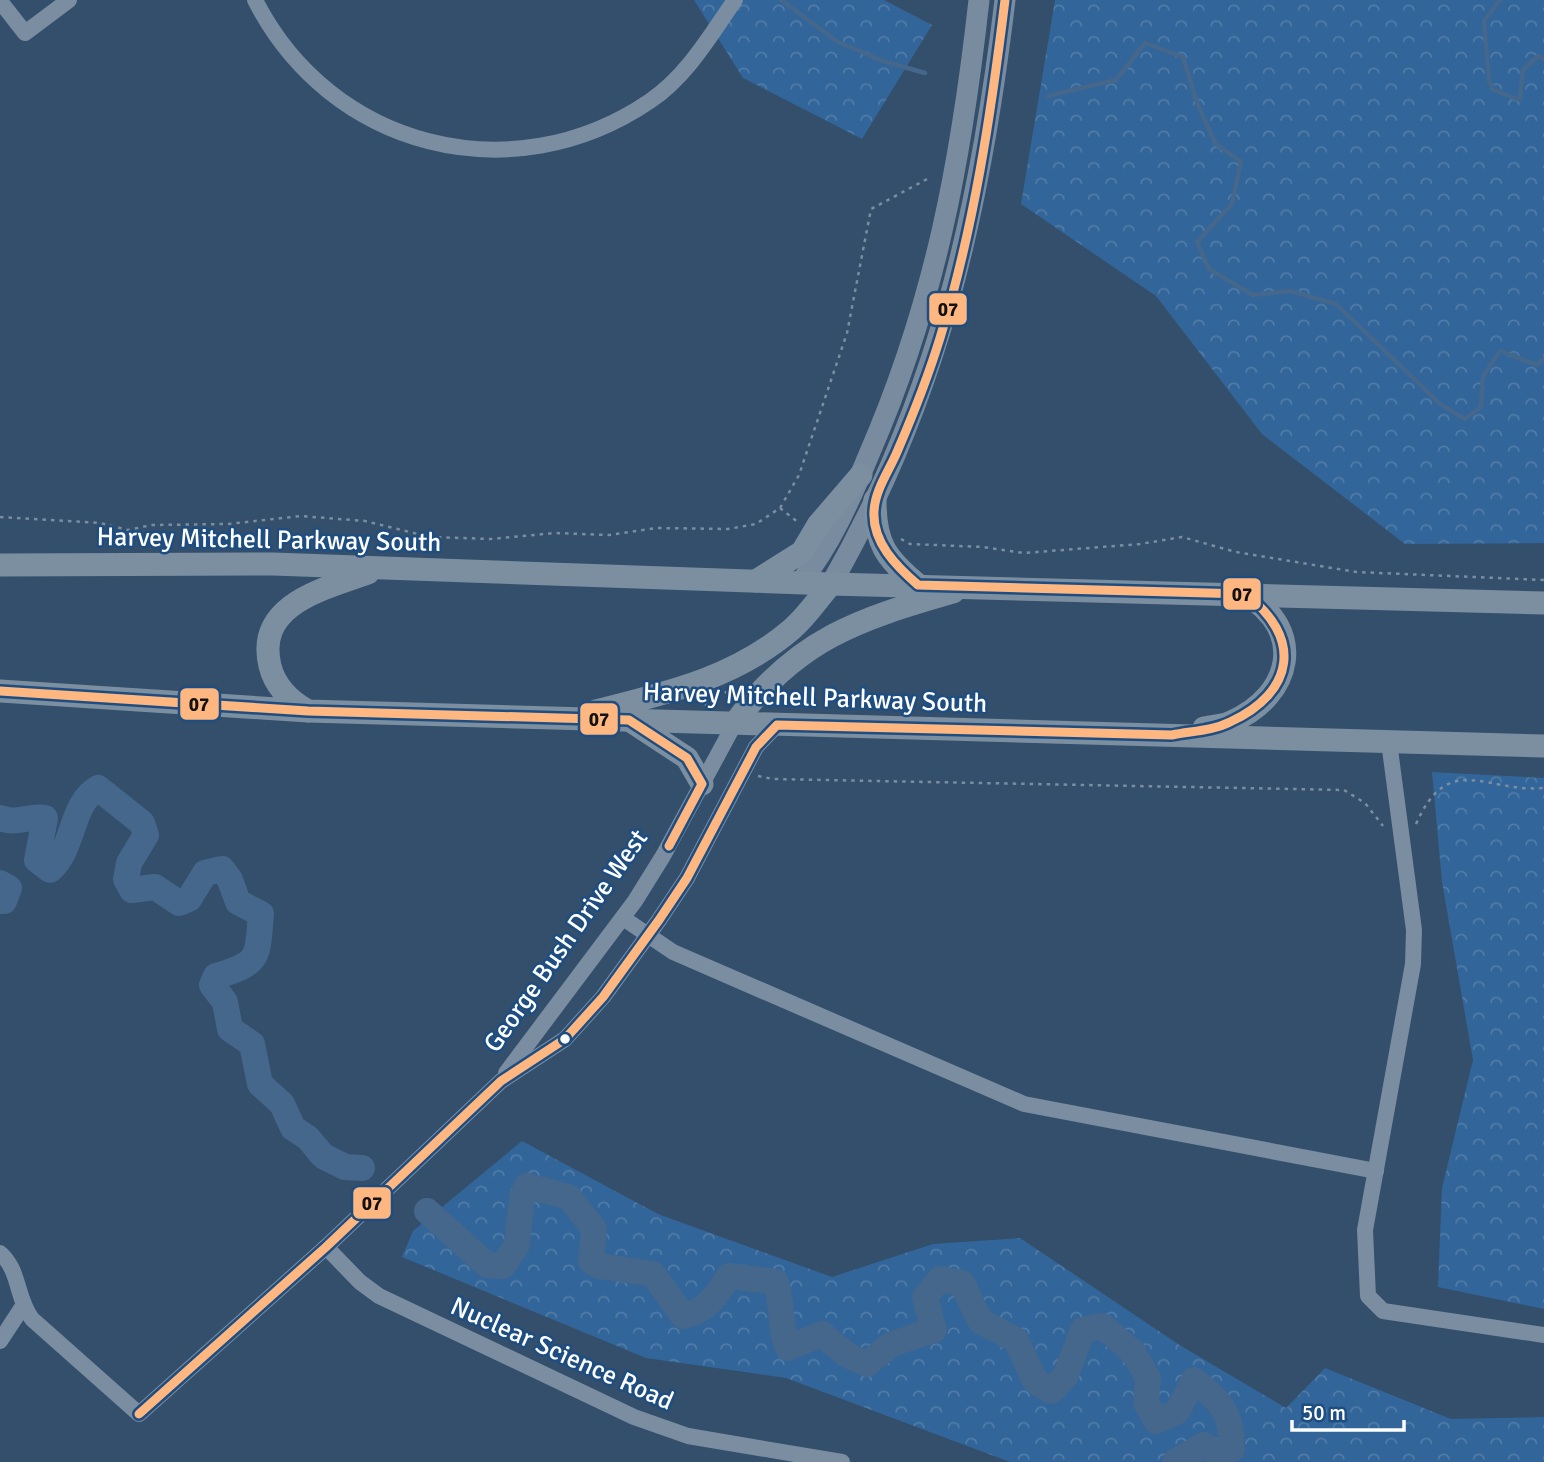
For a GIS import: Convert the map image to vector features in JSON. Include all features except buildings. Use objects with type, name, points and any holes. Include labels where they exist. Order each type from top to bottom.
[{"type":"highway","points":[[756,581],[802,552],[817,525],[861,475]]},
{"type":"highway","points":[[875,500],[875,530],[883,550],[899,569],[918,585]]},
{"type":"highway","name":"Harvey Mitchell Parkway South","points":[[0,565],[273,564],[378,570],[831,584],[1544,603]]},
{"type":"highway","points":[[308,710],[284,692],[272,673],[267,650],[273,628],[284,611],[303,597],[378,570]]},
{"type":"highway","points":[[569,718],[699,684],[752,660],[794,627],[831,584]]},
{"type":"highway","points":[[735,723],[768,683],[790,664],[847,626],[973,586]]},
{"type":"highway","points":[[1172,736],[1230,722],[1262,702],[1276,687],[1284,666],[1282,632],[1265,606],[1245,594]]},
{"type":"highway","name":"Harvey Mitchell Parkway South","points":[[0,691],[308,710],[1544,747]]},
{"type":"highway","points":[[629,720],[688,758],[702,784]]},
{"type":"main road","points":[[800,583],[823,551],[861,475],[890,407],[933,275],[953,191],[979,0]]},
{"type":"main road","points":[[831,584],[875,500],[917,402],[958,276],[987,139],[1005,0]]},
{"type":"street","points":[[0,1],[25,33],[69,0]]},
{"type":"street","points":[[255,0],[293,57],[344,103],[414,139],[463,149],[486,150],[535,146],[600,128],[650,101],[670,86],[695,57],[735,0]]},
{"type":"street","name":"George Bush Drive West","points":[[23,1306],[32,1319],[139,1414],[326,1247],[501,1081],[623,918],[663,856],[735,723]]},
{"type":"street","name":"George Bush Drive West","points":[[501,1081],[565,1039],[603,997],[687,878],[756,747],[777,725]]},
{"type":"street","points":[[1389,742],[1414,930],[1413,964],[1365,1230],[1368,1296],[1383,1311],[1544,1335]]},
{"type":"street","points":[[623,918],[673,952],[1024,1104],[1376,1171]]},
{"type":"street","name":"Nuclear Science Road","points":[[326,1247],[360,1282],[379,1296],[634,1417],[688,1436],[842,1462]]},
{"type":"street","points":[[0,1253],[11,1263],[23,1306],[0,1341]]},
{"type":"path","points":[[0,517],[100,523],[128,530],[152,525],[247,523],[301,516],[365,521],[430,537],[491,539],[555,533],[609,535],[657,527],[743,528],[768,518],[780,508],[799,475],[847,333],[871,209],[929,178]]},
{"type":"path","points":[[780,508],[808,529]]},
{"type":"path","points":[[896,542],[904,537],[910,544],[983,547],[1024,553],[1140,544],[1182,537],[1236,552],[1356,572],[1544,580]]},
{"type":"path","points":[[744,769],[773,779],[1344,790],[1365,803],[1387,831],[1414,828],[1424,805],[1444,783],[1466,779],[1544,788]]},
{"type":"green space","points":[[694,0],[884,0],[932,25],[862,139],[743,78]]},
{"type":"green space","points":[[1055,0],[1544,0],[1544,543],[1405,544],[1262,434],[1156,296],[1021,204]]},
{"type":"green space","points":[[1432,772],[1544,778],[1544,1309],[1438,1287],[1442,1188],[1473,1060],[1442,882]]},
{"type":"green space","points":[[522,1141],[658,1214],[832,1277],[933,1244],[1020,1238],[1181,1346],[1286,1408],[1325,1368],[1451,1419],[1544,1417],[1544,1462],[1010,1462],[786,1378],[646,1358],[402,1257],[413,1231]]},
{"type":"waterway","points":[[781,0],[838,42],[883,61],[925,73]]},
{"type":"waterway","points":[[1500,0],[1484,21],[1489,81],[1494,90],[1520,100],[1523,70],[1538,56],[1544,59]]},
{"type":"waterway","points":[[1048,96],[1116,80],[1145,43],[1183,57],[1197,103],[1215,143],[1241,162],[1232,204],[1197,242],[1209,269],[1253,295],[1290,291],[1336,304],[1440,404],[1465,419],[1481,407],[1483,376],[1500,351],[1537,365],[1544,358]]},
{"type":"waterway","points":[[0,818],[12,821],[45,818],[37,860],[50,870],[64,850],[82,804],[98,788],[142,823],[146,835],[129,863],[126,879],[132,890],[155,887],[179,903],[189,899],[205,873],[222,869],[230,880],[238,902],[261,914],[259,940],[254,957],[241,967],[216,976],[212,985],[225,1002],[230,1029],[252,1044],[260,1084],[282,1104],[293,1128],[308,1138],[323,1156],[345,1167],[362,1168]]},
{"type":"waterway","points":[[0,883],[9,888],[4,901],[0,901]]},
{"type":"waterway","points":[[427,1211],[487,1265],[503,1266],[517,1245],[522,1197],[527,1186],[569,1197],[594,1229],[591,1261],[599,1266],[653,1274],[683,1316],[705,1306],[716,1296],[729,1276],[776,1282],[788,1348],[822,1334],[847,1355],[867,1364],[892,1344],[934,1330],[925,1297],[940,1279],[962,1283],[980,1321],[1016,1340],[1035,1381],[1051,1391],[1065,1377],[1083,1330],[1102,1326],[1133,1352],[1148,1378],[1146,1402],[1156,1421],[1177,1412],[1194,1380],[1212,1395],[1224,1410],[1230,1427],[1232,1449],[1220,1456],[1204,1445],[1175,1462]]},
{"type":"transit line","name":"07","points":[[139,1414],[326,1247],[501,1081],[565,1039],[603,997],[659,920],[687,878],[756,747],[777,725],[1172,735],[1209,729],[1230,722],[1252,710],[1279,680],[1284,663],[1283,645],[1276,628],[1264,611],[1245,594],[918,585],[894,561],[881,543],[874,522],[877,496],[920,396],[940,338],[963,255],[987,128],[1005,0]]},
{"type":"transit line","name":"07","points":[[0,691],[308,711],[629,720],[687,758],[702,784],[669,846]]}]
